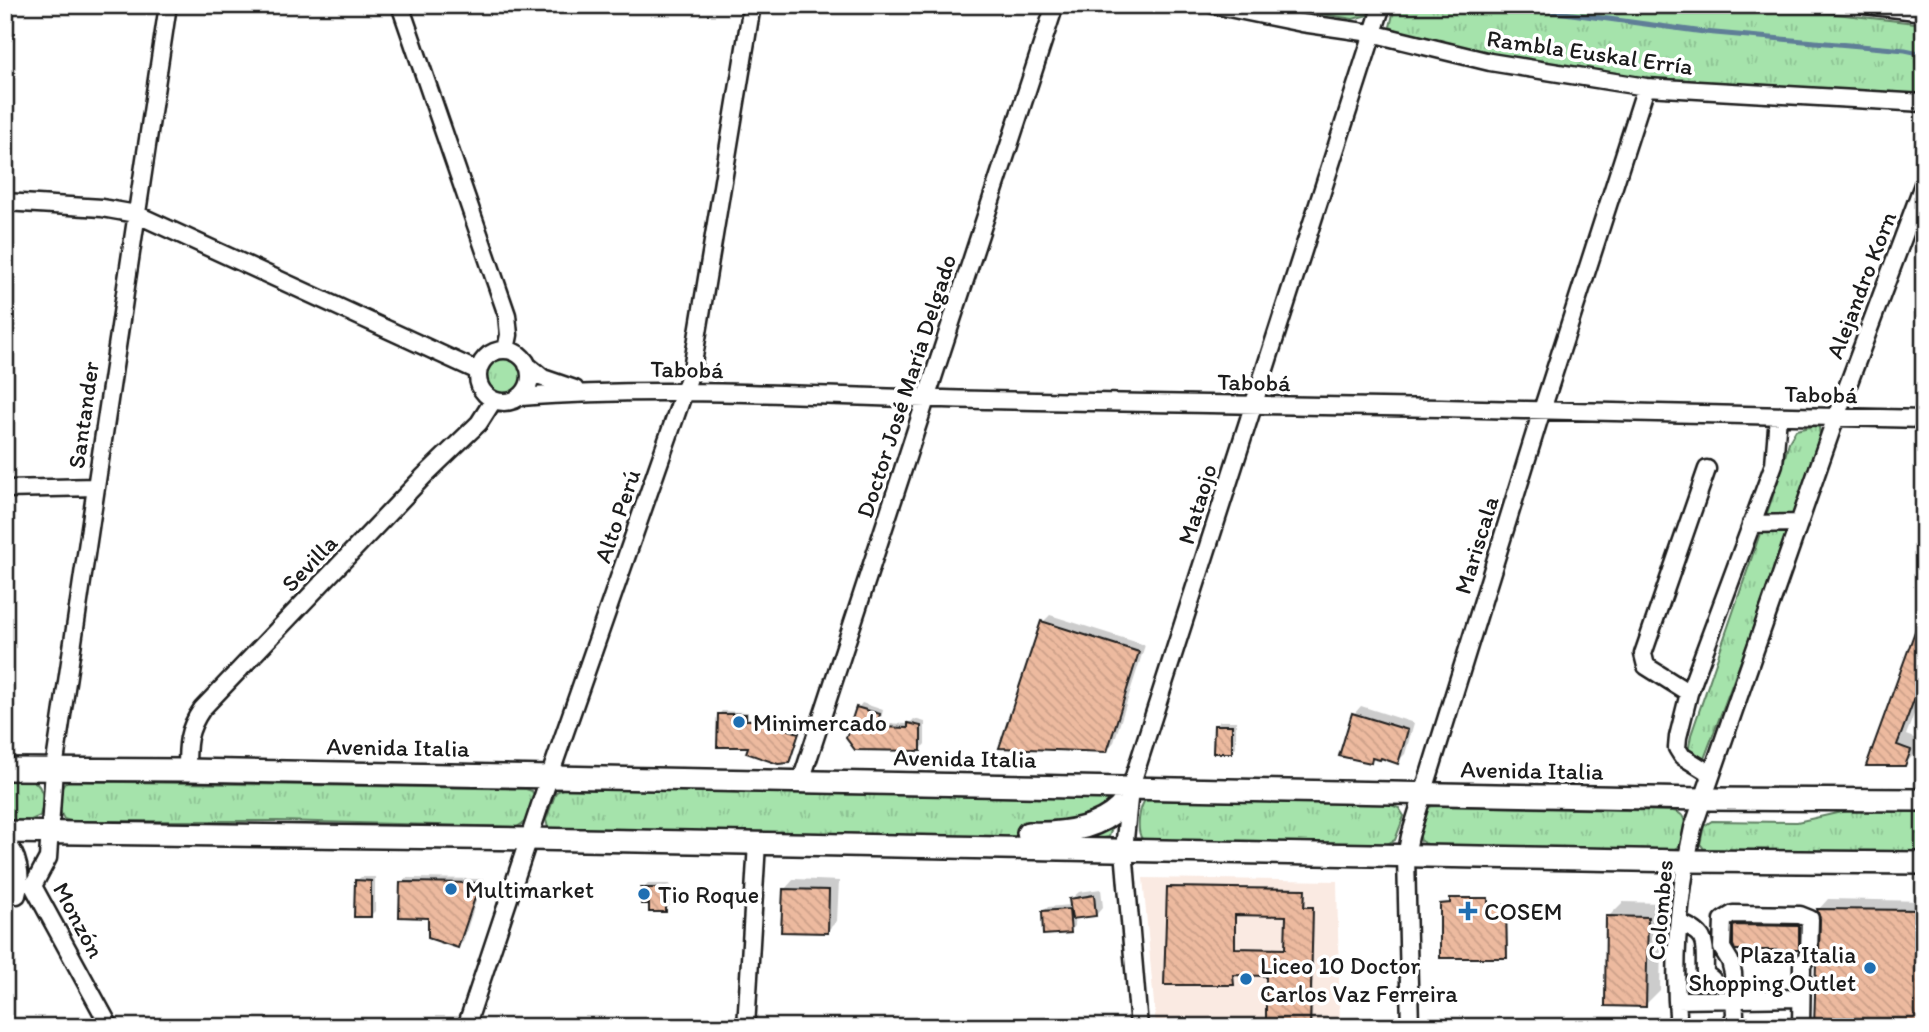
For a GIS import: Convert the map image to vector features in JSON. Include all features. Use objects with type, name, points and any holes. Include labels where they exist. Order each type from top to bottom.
[{"type":"main road","name":"Avenida Italia","points":[[5,769],[187,769],[1130,789],[1924,800]]},
{"type":"main road","points":[[930,846],[970,832],[1056,834],[1108,817],[1121,806],[1130,789]]},
{"type":"main road","points":[[5,832],[1924,863]]},
{"type":"street","name":"Santander","points":[[51,832],[54,769],[168,5]]},
{"type":"street","points":[[400,5],[508,315],[509,335],[506,350],[491,353],[478,371],[482,392],[494,401]]},
{"type":"street","name":"Alto Perú","points":[[466,1027],[550,775],[692,369],[752,5]]},
{"type":"street","name":"Doctor José María Delgado","points":[[802,781],[1055,5]]},
{"type":"street","name":"Rambla Euskal Erría","points":[[1214,5],[1301,23],[1371,33],[1490,62],[1646,87],[1924,103]]},
{"type":"street","name":"Mataojo","points":[[1139,1027],[1124,850],[1130,789],[1382,5]]},
{"type":"street","points":[[1865,5],[1924,12]]},
{"type":"street","name":"Mariscala","points":[[1410,1027],[1406,856],[1422,794],[1646,87]]},
{"type":"street","name":"Alejandro Korn","points":[[1703,799],[1836,417],[1924,182]]},
{"type":"street","points":[[5,202],[102,208],[136,214],[478,371]]},
{"type":"street","name":"Tabobá","points":[[506,350],[515,353],[543,378],[584,392]]},
{"type":"street","points":[[521,397],[530,382],[527,365]]},
{"type":"street","name":"Tabobá","points":[[494,401],[508,402],[521,397],[584,392],[685,391],[925,400],[1252,404],[1924,419]]},
{"type":"street","name":"Sevilla","points":[[187,769],[187,738],[202,709],[424,476],[479,423],[494,401]]},
{"type":"street","points":[[1711,774],[1682,756],[1677,748],[1689,693],[1774,464],[1778,416]]},
{"type":"street","points":[[1689,693],[1646,666],[1643,654],[1707,469]]},
{"type":"street","points":[[5,489],[96,487]]},
{"type":"street","points":[[1751,524],[1799,523]]},
{"type":"street","name":"Colombes","points":[[1679,1027],[1679,923],[1686,861],[1703,799]]},
{"type":"street","name":"Monzón","points":[[51,832],[48,858],[33,886],[110,1027]]},
{"type":"street","points":[[5,840],[14,854],[19,872],[20,885],[11,900]]},
{"type":"street","points":[[746,1027],[757,843]]},
{"type":"street","points":[[11,900],[33,886]]},
{"type":"street","points":[[1730,1027],[1735,1015],[1733,973],[1722,948],[1723,920],[1734,914],[1800,915],[1810,919],[1809,953],[1802,965],[1801,1027]]},
{"type":"street","points":[[1679,923],[1699,932],[1703,939],[1704,974],[1712,978]]},
{"type":"street","points":[[1677,1000],[1801,998]]},
{"type":"shaded area","name":"Liceo 10 Doctor Carlos Vaz Ferreira","points":[[1143,878],[1337,881],[1340,1027],[1156,1027]]},
{"type":"green space","points":[[1266,5],[1370,5],[1368,15],[1353,19]]},
{"type":"green space","points":[[1395,5],[1756,5],[1924,24],[1924,98],[1700,84],[1507,59],[1408,35],[1390,27]]},
{"type":"green space","points":[[503,356],[516,362],[522,375],[516,388],[503,394],[490,388],[484,375],[490,362]]},
{"type":"green space","points":[[1819,427],[1820,435],[1747,645],[1702,764],[1688,753],[1691,735],[1789,442],[1796,430]]},
{"type":"green space","points":[[32,780],[39,787],[42,796],[40,816],[31,820],[5,821],[5,781]]},
{"type":"green space","points":[[67,781],[526,789],[532,791],[534,796],[526,821],[517,827],[278,821],[70,821],[64,819],[59,805],[61,789]]},
{"type":"green space","points":[[563,789],[1108,799],[1114,803],[1114,820],[1109,837],[1098,839],[963,839],[551,830],[546,820],[556,792]]},
{"type":"green space","points":[[1145,800],[1388,804],[1399,808],[1404,816],[1395,840],[1385,845],[1148,841],[1142,839],[1139,830],[1140,814]]},
{"type":"green space","points":[[1427,808],[1673,811],[1682,816],[1685,824],[1680,845],[1672,851],[1430,846],[1421,841],[1419,833]]},
{"type":"green space","points":[[1846,811],[1924,811],[1924,853],[1706,851],[1700,844],[1704,826],[1712,821],[1797,822]]},
{"type":"building","points":[[1922,612],[1924,685],[1920,684],[1897,745],[1911,750],[1905,766],[1866,766]]},
{"type":"building","points":[[1041,621],[1139,652],[1107,752],[999,748]]},
{"type":"building","points":[[856,707],[880,714],[877,727],[908,728],[908,723],[921,726],[921,751],[855,750],[846,738]]},
{"type":"building","points":[[1352,713],[1408,730],[1398,764],[1381,758],[1372,758],[1371,763],[1339,756]]},
{"type":"building","points":[[718,714],[746,714],[746,720],[757,720],[799,733],[789,763],[778,764],[746,753],[748,747],[717,747]]},
{"type":"building","points":[[1214,725],[1232,725],[1232,753],[1213,753]]},
{"type":"building","points":[[355,880],[371,881],[371,917],[354,917]]},
{"type":"building","points":[[400,882],[480,883],[458,948],[428,938],[428,918],[399,917]]},
{"type":"building","points":[[1167,887],[1305,889],[1304,907],[1313,907],[1310,1027],[1266,1027],[1266,976],[1233,975],[1234,985],[1164,985]],"holes":[[[1235,915],[1286,916],[1285,949],[1235,948]]]},
{"type":"building","points":[[641,888],[666,888],[666,912],[649,912],[649,904],[641,904]]},
{"type":"building","points":[[783,889],[829,890],[828,933],[781,932]]},
{"type":"building","points":[[1094,895],[1096,916],[1072,919],[1069,899]]},
{"type":"building","points":[[1450,898],[1488,898],[1488,905],[1506,905],[1507,958],[1440,958],[1440,904],[1450,903]]},
{"type":"building","points":[[1069,909],[1071,933],[1043,935],[1042,911]]},
{"type":"building","name":"Plaza Italia Shopping Outlet","points":[[1817,909],[1924,910],[1924,1027],[1814,1027],[1820,919]]},
{"type":"building","points":[[1606,916],[1648,917],[1646,1007],[1605,1006]]},
{"type":"building","points":[[1733,926],[1799,926],[1799,950],[1735,950]]},
{"type":"waterway","points":[[1506,5],[1704,32],[1924,54]]},
{"type":"place","name":"Minimercado","points":[[739,722]]},
{"type":"place","name":"Multimarket","points":[[451,889]]},
{"type":"place","name":"Tio Roque","points":[[644,894]]},
{"type":"place","name":"COSEM","points":[[1468,911]]},
{"type":"place","name":"Plaza Italia Shopping Outlet","points":[[1870,968]]},
{"type":"place","name":"Liceo 10 Doctor Carlos Vaz Ferreira","points":[[1246,979]]}]
